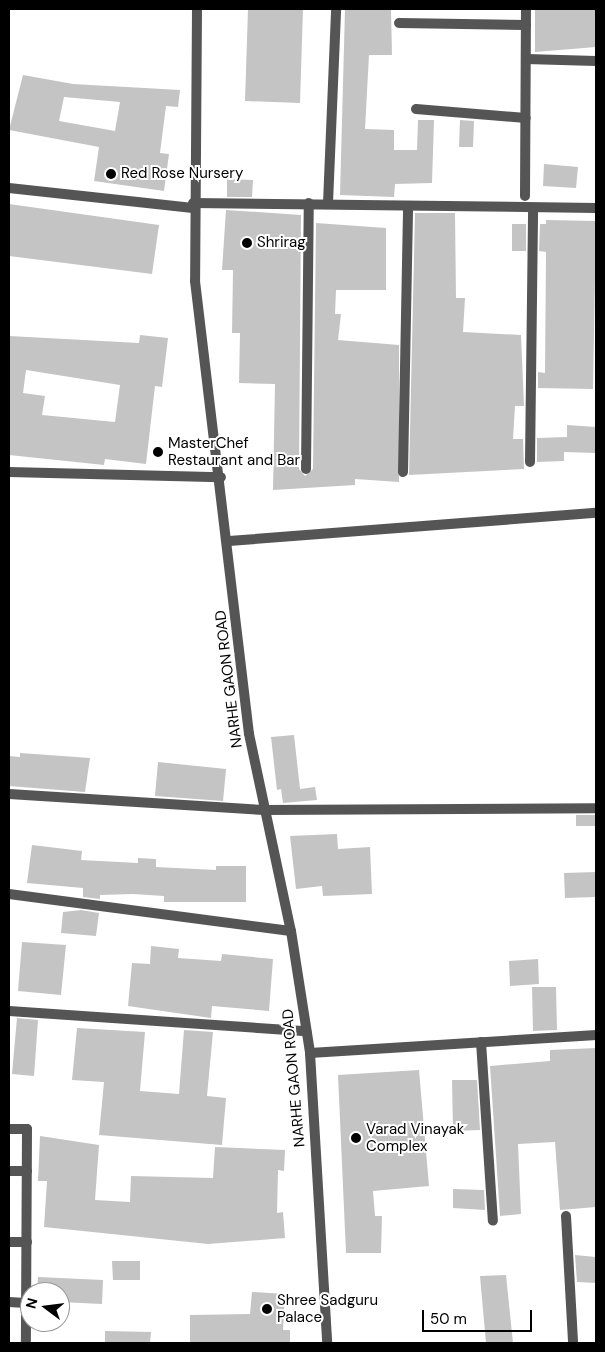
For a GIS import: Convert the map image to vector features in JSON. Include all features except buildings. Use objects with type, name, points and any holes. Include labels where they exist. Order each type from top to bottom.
[{"type":"street","name":"NARHE GAON ROAD","points":[[196,9],[193,206],[195,281],[222,477],[249,734],[291,931],[310,1053],[327,1343]]},
{"type":"street","points":[[328,203],[336,9]]},
{"type":"street","points":[[525,196],[526,9]]},
{"type":"street","points":[[399,23],[526,25]]},
{"type":"street","points":[[526,59],[596,61]]},
{"type":"street","points":[[416,109],[526,118]]},
{"type":"street","points":[[9,188],[193,206],[328,203],[533,210],[596,208]]},
{"type":"street","points":[[306,469],[309,203]]},
{"type":"street","points":[[403,472],[408,206]]},
{"type":"street","points":[[530,462],[533,210]]},
{"type":"street","points":[[9,472],[222,477]]},
{"type":"street","points":[[229,541],[596,513]]},
{"type":"street","points":[[9,794],[264,810],[596,808]]},
{"type":"street","points":[[9,894],[291,931]]},
{"type":"street","points":[[9,1011],[306,1031]]},
{"type":"street","points":[[310,1053],[596,1035]]},
{"type":"street","points":[[481,1042],[493,1221]]},
{"type":"street","points":[[9,1129],[27,1129],[26,1282]]},
{"type":"street","points":[[9,1171],[27,1171]]},
{"type":"street","points":[[566,1216],[573,1343]]},
{"type":"street","points":[[9,1242],[26,1242]]},
{"type":"place","name":"Red Rose Nursery","points":[[111,174]]},
{"type":"place","name":"Shrirag","points":[[247,243]]},
{"type":"place","name":"MasterChef Restaurant and Bar","points":[[158,452]]},
{"type":"place","name":"Varad Vinayak Complex","points":[[356,1138]]},
{"type":"place","name":"Shree Sadguru Palace","points":[[267,1309]]}]
